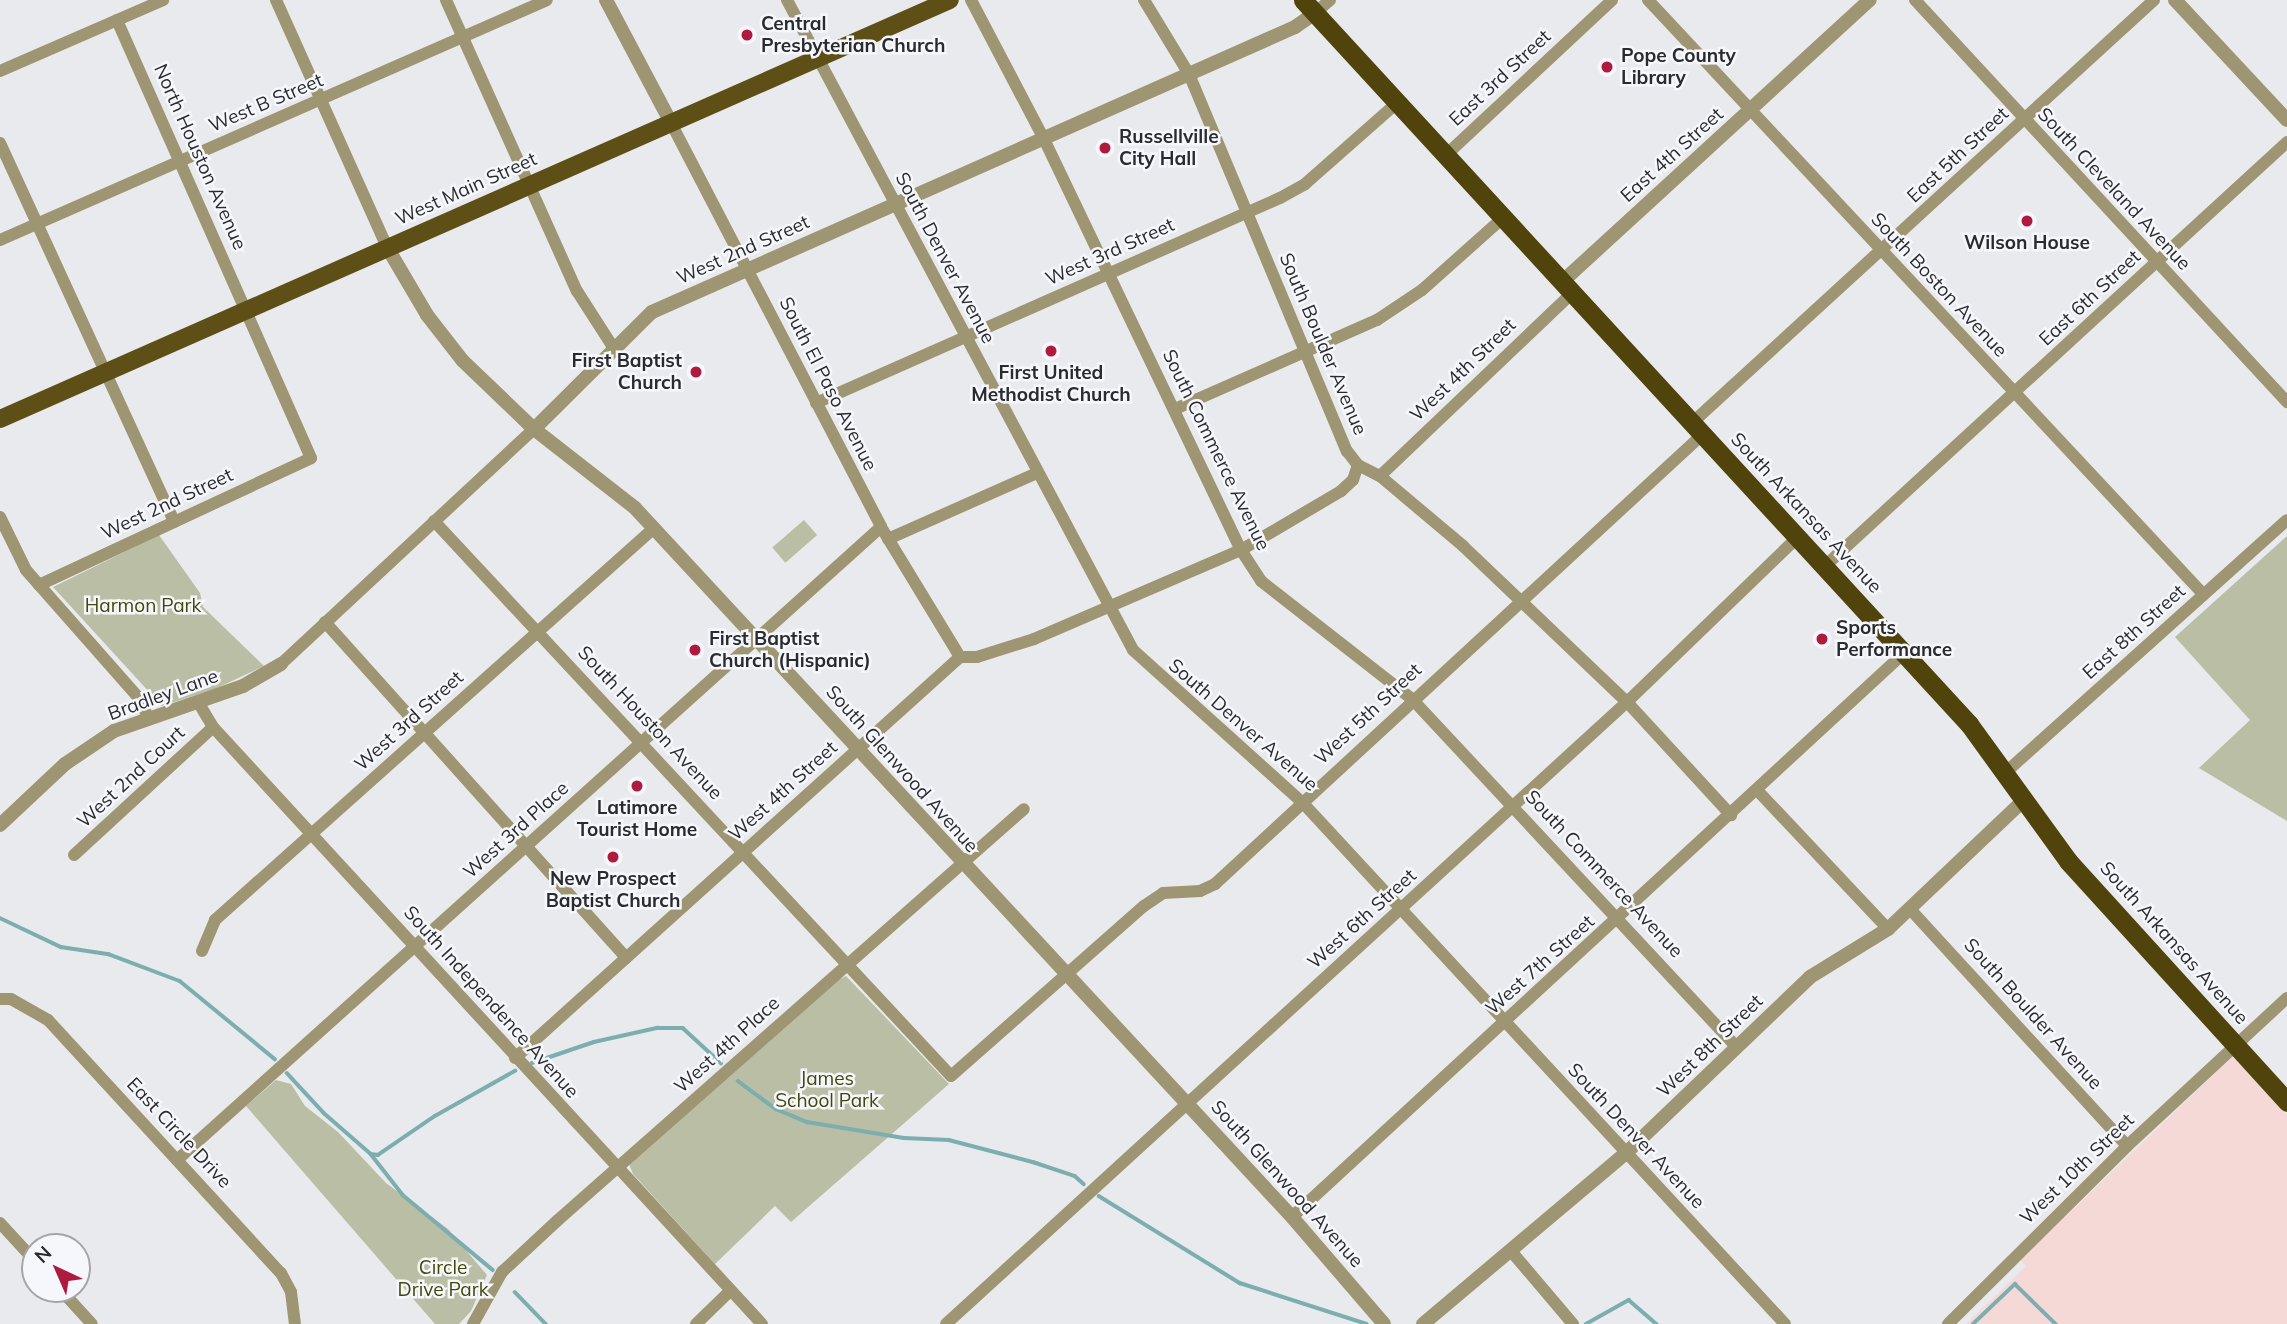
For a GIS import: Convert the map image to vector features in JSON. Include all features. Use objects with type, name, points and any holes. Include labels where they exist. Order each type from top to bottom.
[{"type":"highway","name":"South Arkansas Avenue","points":[[1316,4],[1446,155],[1904,653],[2006,772],[2068,860],[2287,1102]]},
{"type":"main road","name":"West Main Street","points":[[0,419],[671,123],[816,56],[950,0]]},
{"type":"street","points":[[0,71],[163,0]]},
{"type":"street","points":[[276,0],[387,247]]},
{"type":"street","points":[[446,0],[528,186],[582,300],[613,347]]},
{"type":"street","name":"West B Street","points":[[0,240],[547,0]]},
{"type":"street","points":[[606,0],[671,123]]},
{"type":"street","name":"South Denver Avenue","points":[[787,0],[1108,607],[1147,666],[1302,802],[1785,1324]]},
{"type":"street","name":"South Commerce Avenue","points":[[971,0],[1043,137],[1241,550],[1261,581],[1283,601],[1412,699],[1514,804],[1737,1047]]},
{"type":"street","name":"South Boulder Avenue","points":[[1144,0],[1189,74],[1337,433],[1358,465],[1380,476],[1463,546],[1627,702],[1731,815]]},
{"type":"street","name":"East 3rd Street","points":[[1446,155],[1612,0]]},
{"type":"street","name":"South Boston Avenue","points":[[1648,0],[2204,595]]},
{"type":"street","name":"East 4th Street","points":[[1568,286],[1870,0]]},
{"type":"street","name":"South Cleveland Avenue","points":[[1915,0],[2287,402]]},
{"type":"street","name":"East 5th Street","points":[[1698,428],[1881,252],[2154,0]]},
{"type":"street","points":[[2175,0],[2287,120]]},
{"type":"street","name":"West 2nd Street","points":[[281,664],[534,429],[613,347],[652,312],[1295,27],[1316,4]]},
{"type":"street","name":"North Houston Avenue","points":[[117,20],[247,309]]},
{"type":"street","name":"West 3rd Street","points":[[817,403],[1247,214],[1306,184],[1398,102]]},
{"type":"street","name":"South El Paso Avenue","points":[[671,123],[888,540],[960,657]]},
{"type":"street","name":"East 6th Street","points":[[1825,566],[2287,142]]},
{"type":"street","points":[[0,143],[174,522]]},
{"type":"street","points":[[1175,409],[1306,354],[1377,320],[1422,290],[1504,217]]},
{"type":"street","name":"South Glenwood Avenue","points":[[387,247],[427,315],[463,361],[534,429],[654,527],[962,864],[1292,1217],[1384,1324]]},
{"type":"street","name":"West 4th Street","points":[[1380,476],[1568,286]]},
{"type":"street","name":"West 2nd Street","points":[[39,585],[311,458],[247,309]]},
{"type":"street","name":"West 5th Street","points":[[951,1076],[1163,893],[1200,891],[1215,884],[1519,601],[1698,428]]},
{"type":"street","points":[[960,657],[977,657],[1034,639],[1241,550],[1341,491],[1353,480],[1358,465]]},
{"type":"street","points":[[888,540],[1037,473]]},
{"type":"street","points":[[0,517],[15,551],[39,585],[138,697],[148,718]]},
{"type":"street","name":"South Houston Avenue","points":[[433,520],[951,1076]]},
{"type":"street","name":"East 8th Street","points":[[2006,772],[2287,520]]},
{"type":"street","name":"West 3rd Street","points":[[202,951],[215,920],[654,527]]},
{"type":"street","name":"West 3rd Place","points":[[177,1160],[759,640],[881,527]]},
{"type":"street","name":"West 6th Street","points":[[946,1324],[1186,1103],[1403,909],[1627,702],[1798,537]]},
{"type":"street","points":[[325,622],[626,958]]},
{"type":"street","name":"West 7th Street","points":[[1292,1217],[1619,919],[1904,653]]},
{"type":"street","name":"West 4th Street","points":[[515,1058],[960,657]]},
{"type":"street","name":"Bradley Lane","points":[[0,825],[90,745],[148,718],[243,686],[281,664]]},
{"type":"street","name":"South Independence Avenue","points":[[198,702],[213,727],[762,1324]]},
{"type":"street","name":"West 2nd Court","points":[[74,855],[213,727]]},
{"type":"street","points":[[1757,790],[1888,929]]},
{"type":"street","name":"West 8th Street","points":[[1423,1324],[1625,1154],[1810,977],[1888,929],[2024,800]]},
{"type":"street","name":"West 4th Place","points":[[473,1324],[502,1272],[1024,808]]},
{"type":"street","name":"South Boulder Avenue","points":[[1910,909],[2127,1146]]},
{"type":"street","name":"West 10th Street","points":[[1948,1324],[2127,1146],[2287,998]]},
{"type":"street","name":"East Circle Drive","points":[[0,999],[11,999],[48,1020],[281,1273],[291,1292],[295,1324]]},
{"type":"street","points":[[0,1223],[21,1246]]},
{"type":"street","points":[[1511,1251],[1573,1324]]},
{"type":"street","points":[[696,1324],[730,1291]]},
{"type":"street","points":[[73,1303],[93,1324]]},
{"type":"shaded area","points":[[2233,1056],[2287,1115],[2287,1324],[1966,1324],[2026,1266],[2020,1260]]},
{"type":"green space","points":[[804,520],[817,535],[785,563],[772,548]]},
{"type":"green space","name":"Harmon Park","points":[[159,535],[200,593],[203,607],[264,666],[217,688],[162,706],[53,587]]},
{"type":"green space","points":[[2287,536],[2287,821],[2199,768],[2250,720],[2175,637]]},
{"type":"green space","name":"James School Park","points":[[846,976],[949,1084],[791,1222],[775,1206],[715,1264],[633,1174],[629,1164],[836,981]]},
{"type":"green space","name":"Circle Drive Park","points":[[276,1080],[291,1084],[305,1106],[338,1132],[386,1183],[448,1229],[487,1275],[471,1311],[459,1324],[435,1324],[246,1106]]},
{"type":"waterway","points":[[0,918],[61,947],[108,954],[180,981],[275,1059]]},
{"type":"waterway","points":[[532,1063],[594,1042],[657,1028],[683,1028],[721,1063]]},
{"type":"waterway","points":[[287,1073],[324,1113],[371,1154],[378,1155],[435,1116],[515,1071]]},
{"type":"waterway","points":[[738,1081],[776,1109],[807,1122],[904,1138],[949,1140],[1033,1162],[1075,1176],[1084,1184]]},
{"type":"waterway","points":[[371,1154],[403,1195],[493,1270]]},
{"type":"waterway","points":[[1099,1196],[1240,1283],[1367,1324]]},
{"type":"waterway","points":[[1973,1324],[2015,1284],[2056,1324]]},
{"type":"waterway","points":[[515,1292],[546,1324]]},
{"type":"waterway","points":[[1586,1324],[1629,1300],[1657,1324]]},
{"type":"place","name":"Central Presbyterian Church","points":[[747,35]]},
{"type":"place","name":"Pope County Library","points":[[1607,67]]},
{"type":"place","name":"Russellville City Hall","points":[[1105,148]]},
{"type":"place","name":"Wilson House","points":[[2027,221]]},
{"type":"place","name":"First United Methodist Church","points":[[1051,351]]},
{"type":"place","name":"First Baptist Church","points":[[696,372]]},
{"type":"place","name":"Sports Performance","points":[[1822,639]]},
{"type":"place","name":"First Baptist Church (Hispanic)","points":[[695,650]]},
{"type":"place","name":"Latimore Tourist Home","points":[[637,786]]},
{"type":"place","name":"New Prospect Baptist Church","points":[[613,857]]}]
